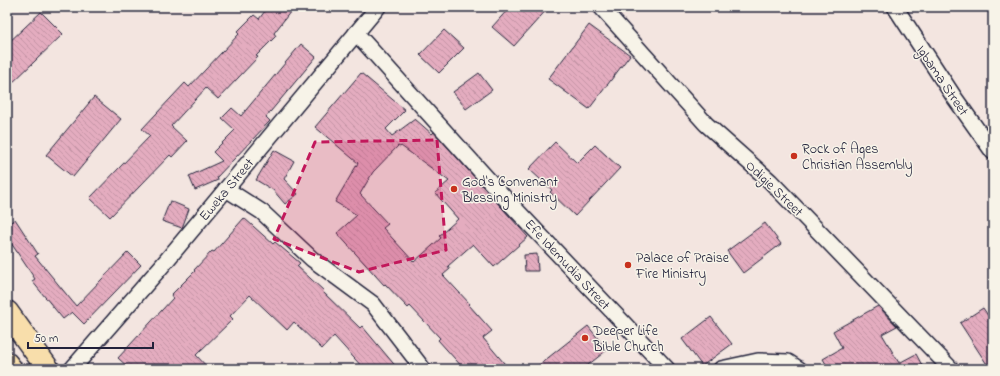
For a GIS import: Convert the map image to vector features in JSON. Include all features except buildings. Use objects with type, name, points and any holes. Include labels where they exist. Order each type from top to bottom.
[{"type":"main road","points":[[7,312],[48,369]]},
{"type":"main road","points":[[7,364],[11,369]]},
{"type":"street","name":"Odigie Street","points":[[601,7],[706,124],[770,181],[951,369]]},
{"type":"street","name":"Igbama Street","points":[[894,7],[993,152]]},
{"type":"street","name":"Eweka Street","points":[[72,369],[161,267],[356,34],[373,9]]},
{"type":"street","name":"Efe Idemudia Street","points":[[356,34],[503,196],[667,369]]},
{"type":"street","points":[[226,188],[262,212],[312,259],[373,304],[423,369]]},
{"type":"street","points":[[721,369],[758,361],[788,362],[799,369]]},
{"type":"highlighted area","points":[[437,140],[446,250],[359,272],[274,239],[315,142]]},
{"type":"place","name":"Rock of Ages Christian Assembly","points":[[794,156]]},
{"type":"place","name":"God's Convenant Blessing Ministry","points":[[454,189]]},
{"type":"place","name":"Palace of Praise Fire Ministry","points":[[628,265]]},
{"type":"place","name":"Deeper Life Bible Church","points":[[585,338]]}]
